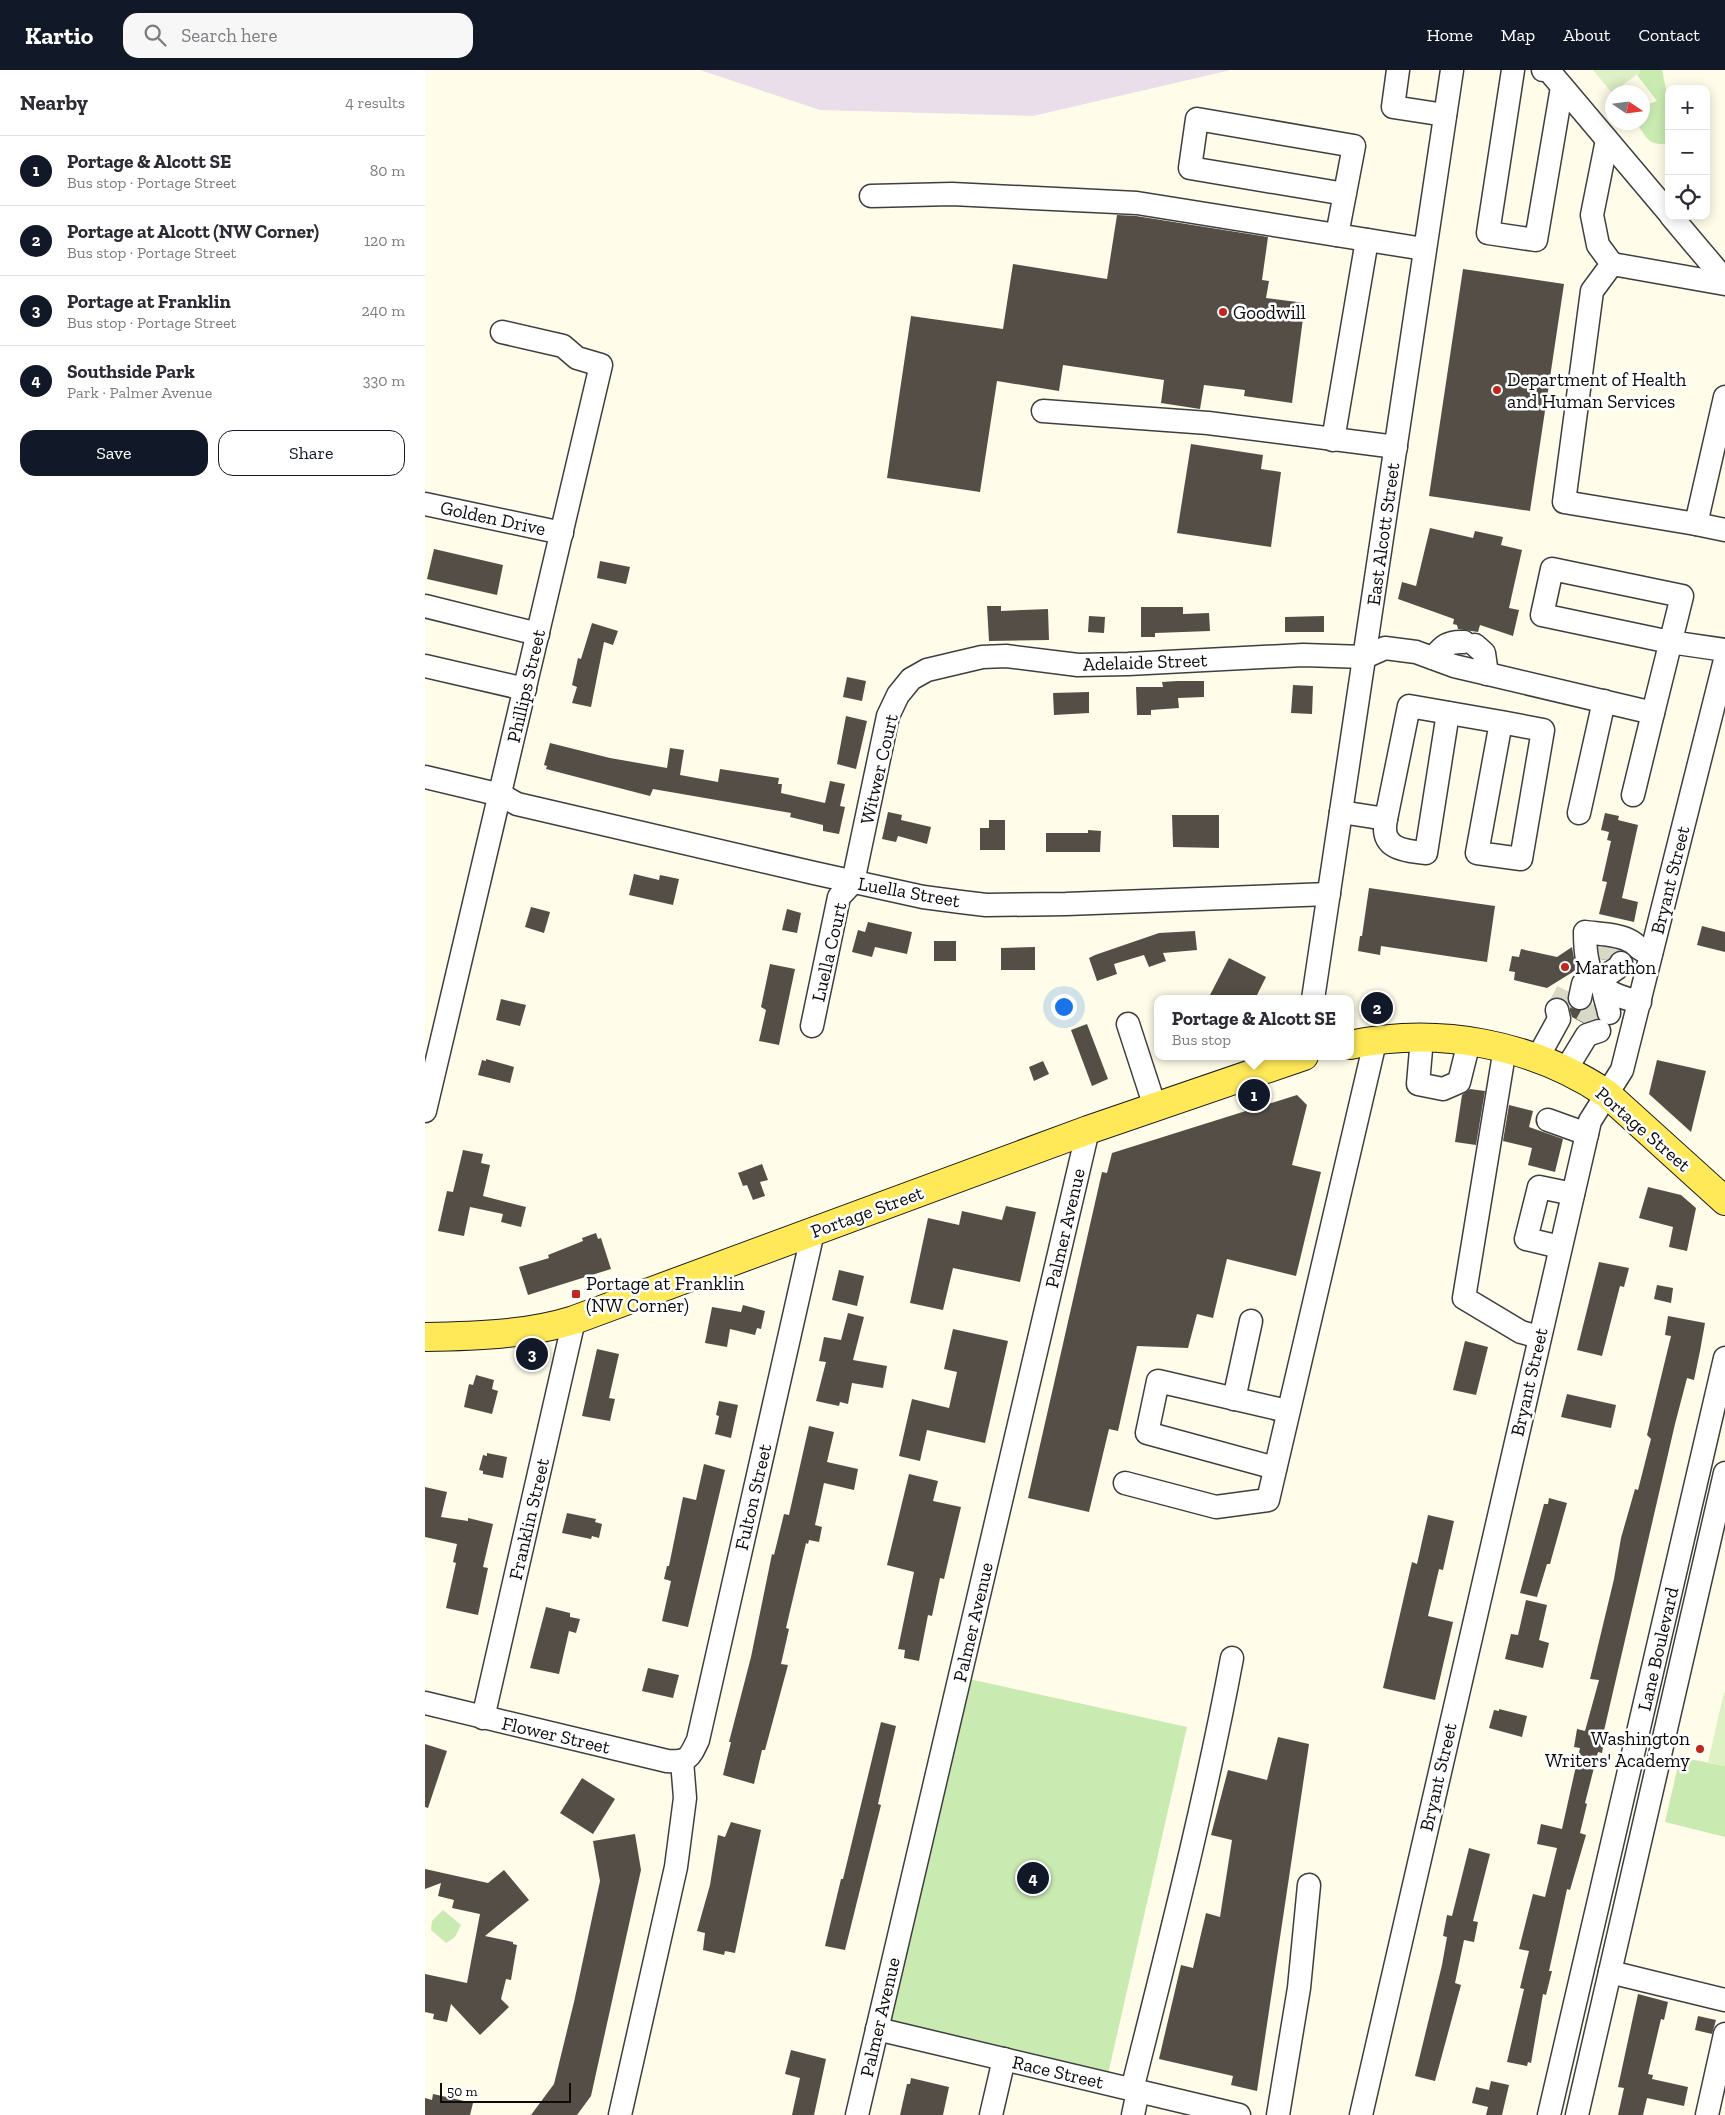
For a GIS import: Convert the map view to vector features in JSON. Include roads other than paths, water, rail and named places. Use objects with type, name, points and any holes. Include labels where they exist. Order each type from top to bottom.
[{"type":"main road","name":"Portage Street","points":[[1363,1044],[1422,1038],[1469,1042],[1505,1048],[1565,1070],[1607,1094],[1725,1201]]},
{"type":"main road","name":"Portage Street","points":[[425,1337],[484,1336],[557,1326],[1088,1130],[1292,1060]]},
{"type":"street","points":[[1398,70],[1393,107],[1445,115]]},
{"type":"street","name":"East Alcott Street","points":[[1314,995],[1452,70]]},
{"type":"street","points":[[1513,70],[1488,233],[1536,240],[1563,88]]},
{"type":"street","points":[[1543,70],[1549,71],[1665,209]]},
{"type":"street","points":[[1337,235],[1345,194],[1354,146],[1197,119],[1190,168],[1345,194]]},
{"type":"street","points":[[1607,140],[1592,215],[1598,245],[1611,264],[1725,284]]},
{"type":"street","points":[[871,196],[953,194],[1137,204],[1424,249]]},
{"type":"street","points":[[1674,220],[1725,280]]},
{"type":"street","points":[[1333,440],[1367,240]]},
{"type":"street","points":[[1611,264],[1592,292],[1564,502],[1725,530]]},
{"type":"street","name":"Phillips Street","points":[[425,1111],[601,365],[577,358],[563,346],[502,332]]},
{"type":"street","points":[[1695,524],[1725,397]]},
{"type":"street","points":[[1043,411],[1208,423],[1395,447]]},
{"type":"street","name":"Golden Drive","points":[[425,504],[562,532]]},
{"type":"street","points":[[1633,795],[1670,642],[1682,596],[1552,569],[1542,615],[1670,642],[1725,650]]},
{"type":"street","points":[[425,606],[538,634]]},
{"type":"street","points":[[1433,658],[1444,645],[1453,642],[1469,644],[1484,653],[1487,674]]},
{"type":"street","points":[[1365,657],[1385,648],[1416,652],[1487,674],[1653,712]]},
{"type":"street","name":"Adelaide Street","points":[[927,670],[982,657],[1006,656],[1078,664],[1303,656],[1365,657]]},
{"type":"street","name":"Bryant Street","points":[[1361,2115],[1590,1121],[1622,1070],[1725,660]]},
{"type":"street","points":[[425,666],[525,689]]},
{"type":"street","name":"Witwer Court","points":[[853,882],[889,716],[898,695],[911,679],[927,670]]},
{"type":"street","points":[[1579,813],[1604,701]]},
{"type":"street","points":[[1448,713],[1426,853],[1397,848],[1387,840],[1383,831],[1409,706],[1501,722],[1543,730],[1521,858],[1477,853],[1501,722]]},
{"type":"street","points":[[425,777],[501,795]]},
{"type":"street","name":"Luella Street","points":[[501,795],[517,804],[853,882],[923,897],[986,905],[1067,904],[1329,894]]},
{"type":"street","points":[[1341,812],[1386,819]]},
{"type":"street","name":"Luella Court","points":[[812,1026],[839,897],[853,882]]},
{"type":"street","points":[[1537,1059],[1632,942],[1638,950],[1651,954]]},
{"type":"street","points":[[1595,988],[1640,1002]]},
{"type":"street","points":[[1565,1070],[1595,988]]},
{"type":"street","points":[[1127,1024],[1155,1107]]},
{"type":"street","points":[[1422,1038],[1418,1084],[1443,1089],[1459,1082],[1469,1042]]},
{"type":"street","points":[[1125,1483],[1216,1507],[1268,1500],[1363,1044]]},
{"type":"street","points":[[1505,1048],[1464,1298],[1521,1332],[1539,1337]]},
{"type":"street","points":[[1549,1120],[1587,1134]]},
{"type":"street","name":"Palmer Avenue","points":[[857,2115],[1088,1130]]},
{"type":"street","points":[[1560,1247],[1526,1239],[1539,1187],[1573,1194]]},
{"type":"street","name":"Fulton Street","points":[[684,1760],[698,1740],[813,1232]]},
{"type":"street","name":"Franklin Street","points":[[483,1718],[574,1320]]},
{"type":"street","points":[[1234,1399],[1251,1321]]},
{"type":"street","name":"Lane Boulevard","points":[[1549,2115],[1725,1358]]},
{"type":"street","points":[[1275,1468],[1147,1433],[1158,1381],[1287,1411]]},
{"type":"street","name":"Lane Boulevard","points":[[1577,2115],[1725,1473]]},
{"type":"street","points":[[1664,1622],[1689,1628]]},
{"type":"street","points":[[1133,2115],[1135,2090],[1197,1828],[1232,1658]]},
{"type":"street","name":"Flower Street","points":[[425,1704],[667,1761],[684,1760]]},
{"type":"street","points":[[620,2115],[676,1868],[685,1798],[684,1760]]},
{"type":"street","points":[[1278,2115],[1299,1988],[1309,1885]]},
{"type":"street","points":[[1600,1897],[1626,1902]]},
{"type":"street","points":[[1610,1972],[1725,2000]]},
{"type":"street","name":"Race Street","points":[[877,2029],[1239,2115]]},
{"type":"street","points":[[1707,2115],[1725,2034]]},
{"type":"street","points":[[991,2115],[1004,2060]]},
{"type":"tunnel","points":[[1606,960],[1610,940]]},
{"type":"tunnel","points":[[1557,1010],[1567,991]]},
{"type":"tunnel","points":[[1586,1024],[1596,1006]]},
{"type":"place","name":"Goodwill","points":[[1223,312]]},
{"type":"place","name":"Department of Health and Human Services","points":[[1497,390]]},
{"type":"place","name":"Marathon","points":[[1565,967]]},
{"type":"place","name":"Portage at Alcott (NW Corner)","points":[[1377,1008]]},
{"type":"place","name":"Portage & Alcott SE","points":[[1254,1095]]},
{"type":"place","name":"Portage at Franklin (NW Corner)","points":[[576,1294]]},
{"type":"place","name":"Portage at Franklin","points":[[532,1354]]},
{"type":"place","name":"Washington Writers' Academy","points":[[1700,1749]]},
{"type":"place","name":"Southside Park","points":[[1033,1878]]}]
